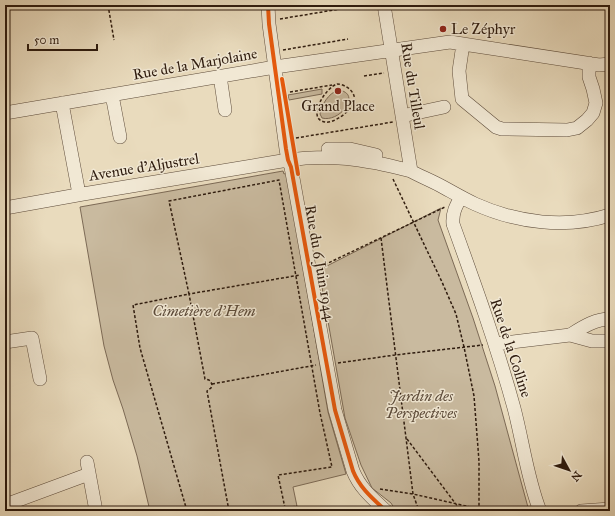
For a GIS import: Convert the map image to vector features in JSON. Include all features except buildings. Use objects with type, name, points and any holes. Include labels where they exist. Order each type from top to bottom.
[{"type":"street","name":"Rue du 6 Juin 1944","points":[[268,5],[278,94],[288,160],[291,168],[326,365],[338,422],[357,480],[368,495],[386,511]]},
{"type":"street","name":"Rue du Tilleul","points":[[384,5],[411,171]]},
{"type":"street","name":"Rue de la Marjolaine","points":[[5,113],[275,67],[450,42],[599,65],[610,64]]},
{"type":"street","points":[[462,44],[459,71],[462,98],[496,127],[502,129],[566,130],[577,128],[587,120],[593,112],[596,103],[589,77],[589,63]]},
{"type":"street","points":[[220,76],[225,110]]},
{"type":"street","points":[[112,95],[120,136]]},
{"type":"street","points":[[62,103],[79,194]]},
{"type":"street","points":[[402,118],[444,107]]},
{"type":"street","name":"Avenue d'Aljustrel","points":[[5,208],[79,194],[288,160],[304,153],[318,150],[350,149],[384,157],[443,187],[459,201],[474,204],[512,217],[530,221],[565,222],[591,220],[610,215]]},
{"type":"street","name":"Rue de la Colline","points":[[459,201],[452,216],[453,224],[495,344],[540,511]]},
{"type":"street","points":[[570,335],[584,326],[605,319],[610,319]]},
{"type":"street","points":[[495,344],[570,335],[592,341],[610,341]]},
{"type":"street","points":[[5,342],[32,338],[40,379]]},
{"type":"street","points":[[5,505],[88,468],[96,511]]},
{"type":"street","points":[[581,511],[610,509]]},
{"type":"path","points":[[108,5],[114,40]]},
{"type":"path","points":[[269,22],[340,9]]},
{"type":"path","points":[[273,52],[348,39]]},
{"type":"path","points":[[364,76],[394,71]]},
{"type":"path","points":[[278,94],[333,85],[341,84],[348,88],[354,96],[354,102],[340,117],[330,122],[321,121],[318,118],[317,110],[321,98],[333,85]]},
{"type":"path","points":[[285,140],[402,118]]},
{"type":"path","points":[[392,175],[453,308],[464,347],[474,396],[479,461],[479,510]]},
{"type":"path","points":[[212,384],[209,380],[205,379],[169,201],[279,180],[320,413],[332,467],[278,475],[285,508]]},
{"type":"path","points":[[187,511],[140,348],[133,305],[304,274],[453,202],[459,201]]},
{"type":"path","points":[[381,238],[413,494],[419,511]]},
{"type":"path","points":[[212,384],[320,364],[326,365],[395,355],[495,344]]},
{"type":"path","points":[[212,384],[211,388],[207,391],[229,511]]},
{"type":"path","points":[[406,437],[461,511]]},
{"type":"path","points":[[362,487],[413,494],[488,511]]},
{"type":"path","points":[[267,511],[297,506]]},
{"type":"green space","points":[[322,89],[322,94],[289,100],[288,95]]},
{"type":"green space","points":[[338,90],[345,92],[349,96],[349,101],[346,107],[336,116],[322,118],[320,114],[324,103],[331,94]]},
{"type":"green space","name":"Cimetière d'Hem","points":[[283,171],[284,174],[287,173],[328,412],[346,474],[293,487],[298,511],[150,511],[137,456],[104,346],[80,207]]},
{"type":"green space","name":"Jardin des Perspectives","points":[[441,208],[438,220],[473,318],[495,386],[529,511],[396,511],[391,503],[372,488],[361,465],[345,418],[319,270]]},
{"type":"cycle path","points":[[268,5],[269,24],[286,149],[291,167],[335,410],[353,471],[359,483],[386,511]]},
{"type":"cycle path","points":[[282,79],[298,174]]},
{"type":"place","name":"Le Zéphyr","points":[[443,29]]},
{"type":"place","name":"Grand Place","points":[[338,91]]}]
